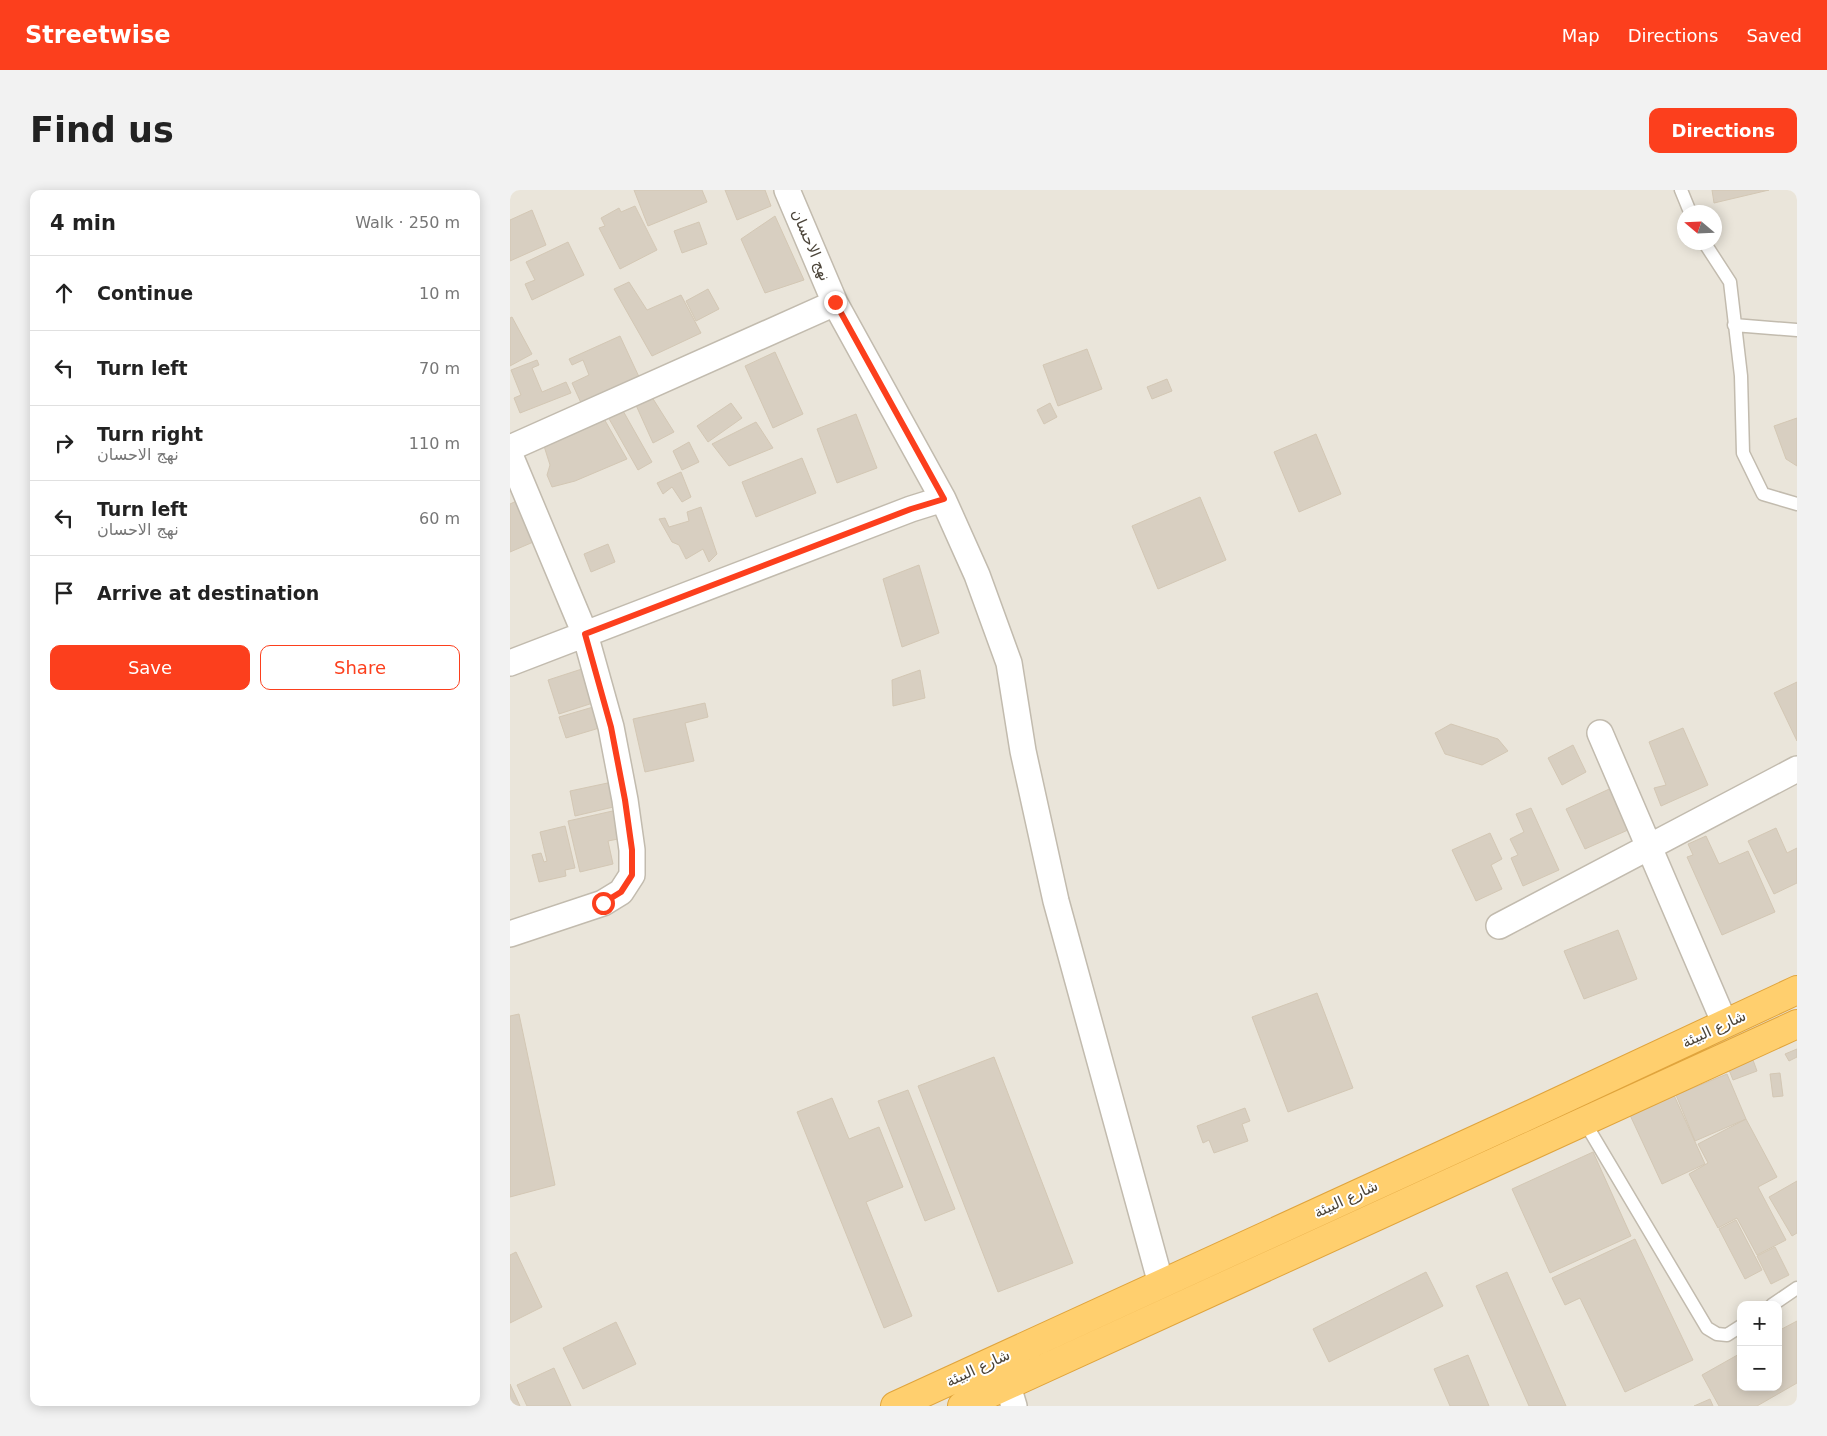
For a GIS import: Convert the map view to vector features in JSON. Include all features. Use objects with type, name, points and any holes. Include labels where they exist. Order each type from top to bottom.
[{"type":"highway","name":"شارع البيئة","points":[[895,1406],[1797,990]]},
{"type":"highway","name":"شارع البيئة","points":[[962,1406],[1011,1396],[1584,1121],[1797,1024]]},
{"type":"street","name":"نهج الاحسان","points":[[787,190],[835,302],[944,499],[977,575],[1009,663],[1023,751],[1056,901],[1161,1284]]},
{"type":"street","points":[[510,448],[835,302]]},
{"type":"street","points":[[510,455],[585,634],[611,727],[625,800],[632,850],[632,875],[621,892],[603,903],[510,934]]},
{"type":"street","points":[[510,663],[911,509],[944,499]]},
{"type":"street","points":[[1600,733],[1725,1024]]},
{"type":"street","points":[[1499,926],[1797,769]]},
{"type":"lane","points":[[1681,190],[1687,205]]},
{"type":"lane","points":[[1709,250],[1730,282],[1741,376],[1743,453],[1763,494],[1797,504]]},
{"type":"lane","points":[[1734,324],[1797,330]]},
{"type":"lane","points":[[1584,1121],[1707,1328],[1716,1334],[1727,1335],[1737,1329]]},
{"type":"lane","points":[[1778,1301],[1797,1288]]},
{"type":"shaded area","points":[[510,190],[1797,190],[1797,1406],[510,1406]]},
{"type":"building","points":[[634,190],[702,190],[707,202],[648,226]]},
{"type":"building","points":[[725,190],[765,190],[771,206],[737,220]]},
{"type":"building","points":[[1712,190],[1769,190],[1714,203]]},
{"type":"building","points":[[635,206],[657,250],[620,269],[599,228],[605,226],[601,218],[619,208],[621,212]]},
{"type":"building","points":[[532,210],[546,245],[510,261],[510,220]]},
{"type":"building","points":[[775,216],[804,280],[765,293],[741,239]]},
{"type":"building","points":[[699,222],[707,244],[682,253],[674,231]]},
{"type":"building","points":[[568,242],[584,275],[532,300],[525,284],[535,280],[526,262]]},
{"type":"building","points":[[629,282],[647,310],[681,295],[701,333],[652,356],[614,289]]},
{"type":"building","points":[[708,289],[719,309],[696,321],[686,301]]},
{"type":"building","points":[[512,317],[532,354],[510,366],[510,318]]},
{"type":"building","points":[[620,336],[640,379],[582,405],[572,383],[589,375],[583,360],[572,365],[569,359]]},
{"type":"building","points":[[1087,349],[1102,389],[1058,406],[1043,365]]},
{"type":"building","points":[[775,352],[803,414],[773,428],[745,366]]},
{"type":"building","points":[[537,360],[539,365],[532,368],[542,392],[566,382],[571,393],[520,413],[514,398],[521,395],[511,370]]},
{"type":"building","points":[[1167,379],[1172,391],[1152,399],[1147,387]]},
{"type":"building","points":[[650,394],[674,432],[653,443],[635,403]]},
{"type":"building","points":[[731,403],[742,418],[708,442],[697,426]]},
{"type":"building","points":[[1050,403],[1057,417],[1044,424],[1037,410]]},
{"type":"building","points":[[622,409],[652,462],[638,470],[608,417]]},
{"type":"building","points":[[856,414],[877,468],[837,483],[817,429]]},
{"type":"building","points":[[603,417],[627,459],[575,481],[552,487],[547,475],[550,465],[544,446]]},
{"type":"building","points":[[1797,418],[1797,466],[1786,459],[1774,426]]},
{"type":"building","points":[[756,422],[773,448],[729,466],[712,444]]},
{"type":"building","points":[[1316,434],[1341,494],[1299,512],[1274,452]]},
{"type":"building","points":[[689,442],[699,462],[682,470],[673,451]]},
{"type":"building","points":[[802,458],[816,493],[756,517],[742,482]]},
{"type":"building","points":[[681,472],[691,497],[682,502],[672,487],[663,494],[657,483]]},
{"type":"building","points":[[1200,497],[1226,560],[1158,589],[1132,526]]},
{"type":"building","points":[[523,498],[538,540],[510,552],[510,504]]},
{"type":"building","points":[[701,507],[717,554],[709,562],[703,549],[686,559],[679,545],[672,542],[659,519],[665,518],[669,527],[689,521],[687,512]]},
{"type":"building","points":[[608,544],[615,562],[591,572],[584,554]]},
{"type":"building","points":[[919,565],[939,633],[902,647],[883,579]]},
{"type":"building","points":[[588,667],[599,701],[559,714],[548,680]]},
{"type":"building","points":[[920,670],[925,698],[893,706],[892,680]]},
{"type":"building","points":[[1797,682],[1797,741],[1774,693]]},
{"type":"building","points":[[705,703],[708,717],[685,723],[694,761],[645,772],[633,719]]},
{"type":"building","points":[[600,705],[606,726],[566,738],[559,717]]},
{"type":"building","points":[[1451,724],[1498,739],[1508,751],[1482,765],[1445,754],[1435,733]]},
{"type":"building","points":[[1683,728],[1708,785],[1661,806],[1654,788],[1666,785],[1649,742]]},
{"type":"building","points":[[1573,745],[1586,772],[1562,785],[1548,758]]},
{"type":"building","points":[[617,781],[622,805],[575,816],[570,791]]},
{"type":"building","points":[[1618,785],[1637,826],[1585,849],[1566,809]]},
{"type":"building","points":[[1531,808],[1559,870],[1523,886],[1511,858],[1518,855],[1510,839],[1524,832],[1516,814]]},
{"type":"building","points":[[617,810],[623,838],[608,841],[613,864],[580,872],[568,821]]},
{"type":"building","points":[[565,826],[575,868],[565,870],[566,876],[539,882],[532,855],[541,853],[544,862],[547,861],[540,832]]},
{"type":"building","points":[[1776,828],[1787,853],[1797,848],[1797,883],[1774,894],[1748,841]]},
{"type":"building","points":[[1490,833],[1502,859],[1491,865],[1502,889],[1476,901],[1452,850]]},
{"type":"building","points":[[1706,836],[1719,864],[1748,851],[1775,912],[1722,935],[1687,857],[1693,855],[1688,844]]},
{"type":"building","points":[[1618,930],[1637,979],[1584,999],[1564,951]]},
{"type":"building","points":[[1317,993],[1353,1088],[1288,1112],[1252,1017]]},
{"type":"building","points":[[519,1014],[555,1185],[510,1197],[510,1016]]},
{"type":"building","points":[[1797,1049],[1797,1057],[1789,1061],[1785,1054]]},
{"type":"building","points":[[994,1057],[1073,1263],[998,1292],[918,1086]]},
{"type":"building","points":[[1753,1060],[1757,1071],[1733,1080],[1729,1070]]},
{"type":"building","points":[[1780,1073],[1783,1096],[1773,1097],[1770,1074]]},
{"type":"building","points":[[1727,1074],[1746,1119],[1695,1141],[1676,1095]]},
{"type":"building","points":[[908,1090],[955,1209],[925,1221],[878,1101]]},
{"type":"building","points":[[1673,1093],[1705,1164],[1662,1184],[1629,1113]]},
{"type":"building","points":[[832,1098],[849,1139],[879,1127],[903,1187],[866,1202],[912,1316],[884,1328],[797,1112]]},
{"type":"building","points":[[1245,1108],[1250,1121],[1242,1124],[1248,1141],[1214,1153],[1209,1140],[1203,1143],[1197,1126]]},
{"type":"building","points":[[1746,1119],[1777,1177],[1758,1187],[1786,1240],[1757,1255],[1737,1218],[1718,1228],[1689,1174],[1708,1163],[1698,1144]]},
{"type":"building","points":[[1593,1152],[1631,1236],[1550,1273],[1512,1189]]},
{"type":"building","points":[[1797,1181],[1797,1233],[1792,1236],[1769,1197]]},
{"type":"building","points":[[1736,1220],[1762,1270],[1745,1279],[1719,1229]]},
{"type":"building","points":[[1635,1239],[1693,1360],[1625,1392],[1580,1298],[1565,1305],[1552,1278]]},
{"type":"building","points":[[1775,1247],[1789,1275],[1771,1284],[1757,1256]]},
{"type":"building","points":[[516,1252],[542,1307],[510,1323],[510,1255]]},
{"type":"building","points":[[1426,1272],[1443,1306],[1329,1362],[1313,1329]]},
{"type":"building","points":[[1507,1272],[1566,1406],[1529,1406],[1476,1286]]},
{"type":"building","points":[[1797,1321],[1797,1383],[1757,1406],[1719,1406],[1702,1375],[1737,1355],[1737,1391],[1782,1391],[1782,1329]]},
{"type":"building","points":[[616,1322],[636,1364],[583,1389],[563,1348]]},
{"type":"building","points":[[1468,1355],[1489,1406],[1450,1406],[1434,1369]]},
{"type":"building","points":[[554,1368],[571,1406],[527,1406],[517,1385]]},
{"type":"building","points":[[510,1384],[520,1406],[510,1406]]},
{"type":"building","points":[[1710,1399],[1713,1406],[1694,1406]]},
{"type":"route","points":[[603,903],[621,892],[632,875],[632,850],[625,800],[611,727],[585,634],[911,509],[944,499],[835,302]]}]
